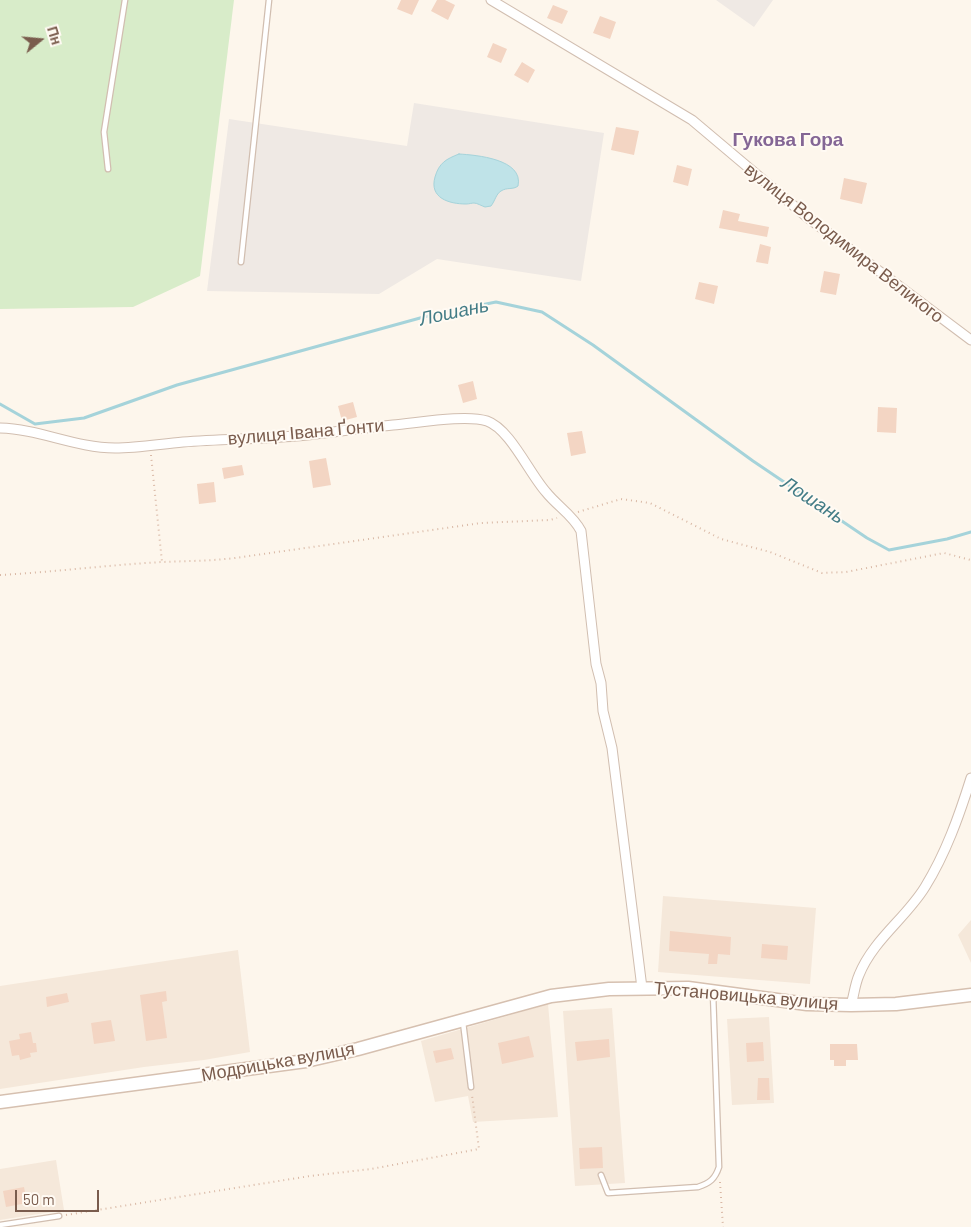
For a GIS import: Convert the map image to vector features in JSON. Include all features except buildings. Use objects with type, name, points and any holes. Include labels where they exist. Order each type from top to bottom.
[{"type":"street","name":"вулиця Володимира Великого","points":[[491,0],[692,120],[807,218],[971,340]]},
{"type":"street","name":"вулиця Івана Ґонти","points":[[0,428],[19,429],[113,448],[150,447],[181,442],[296,436],[348,429],[471,418],[495,424],[504,432],[537,482],[568,515],[576,520],[581,531],[596,664],[601,683],[603,711],[612,748],[642,988]]},
{"type":"street","points":[[851,1004],[859,975],[873,950],[924,888],[941,857],[957,822],[971,778]]},
{"type":"street","name":"Тустановицька вулиця","points":[[551,996],[601,989],[688,988],[807,1004],[896,1004],[971,995]]},
{"type":"street","name":"Модрицька вулиця","points":[[0,1102],[306,1061],[551,996]]},
{"type":"lane","points":[[108,169],[104,132],[125,0]]},
{"type":"lane","points":[[241,262],[269,0]]},
{"type":"lane","points":[[601,1175],[608,1193],[698,1187],[710,1183],[716,1176],[719,1167],[713,992]]},
{"type":"lane","points":[[462,1021],[471,1087]]},
{"type":"lane","points":[[0,1225],[59,1216]]},
{"type":"path","points":[[150,447],[162,562]]},
{"type":"path","points":[[0,574],[162,562],[205,561],[500,521],[550,520],[621,499],[650,503],[721,539],[770,552],[822,572],[846,572],[944,554],[971,560]]},
{"type":"path","points":[[59,1216],[310,1176],[371,1169],[479,1149],[471,1087]]},
{"type":"path","points":[[719,1167],[723,1227]]},
{"type":"shaded area","points":[[716,0],[773,0],[754,27]]},
{"type":"shaded area","points":[[414,103],[604,133],[581,281],[437,259],[379,294],[207,291],[229,119],[407,146]]},
{"type":"shaded area","points":[[663,896],[816,908],[810,984],[658,972]]},
{"type":"shaded area","points":[[971,920],[971,963],[958,935]]},
{"type":"shaded area","points":[[238,950],[250,1052],[0,1089],[0,986]]},
{"type":"shaded area","points":[[548,1004],[558,1117],[473,1122],[468,1096],[435,1102],[421,1041]]},
{"type":"shaded area","points":[[612,1008],[625,1183],[575,1186],[563,1011]]},
{"type":"shaded area","points":[[769,1017],[774,1103],[732,1105],[727,1019]]},
{"type":"shaded area","points":[[56,1160],[64,1210],[0,1220],[0,1169]]},
{"type":"green space","points":[[0,0],[234,0],[200,276],[133,307],[0,309]]},
{"type":"water","points":[[459,154],[487,157],[506,164],[514,170],[518,177],[518,186],[501,191],[491,206],[485,207],[475,203],[466,204],[447,201],[438,195],[435,190],[435,177],[444,162]]},
{"type":"waterway","name":"Лошань","points":[[0,404],[35,424],[84,418],[177,385],[431,315],[496,302],[542,312],[593,345],[753,461],[867,538],[889,550],[947,539],[971,532]]},
{"type":"district","name":"Гукова Гора","points":[[788,140]]}]
